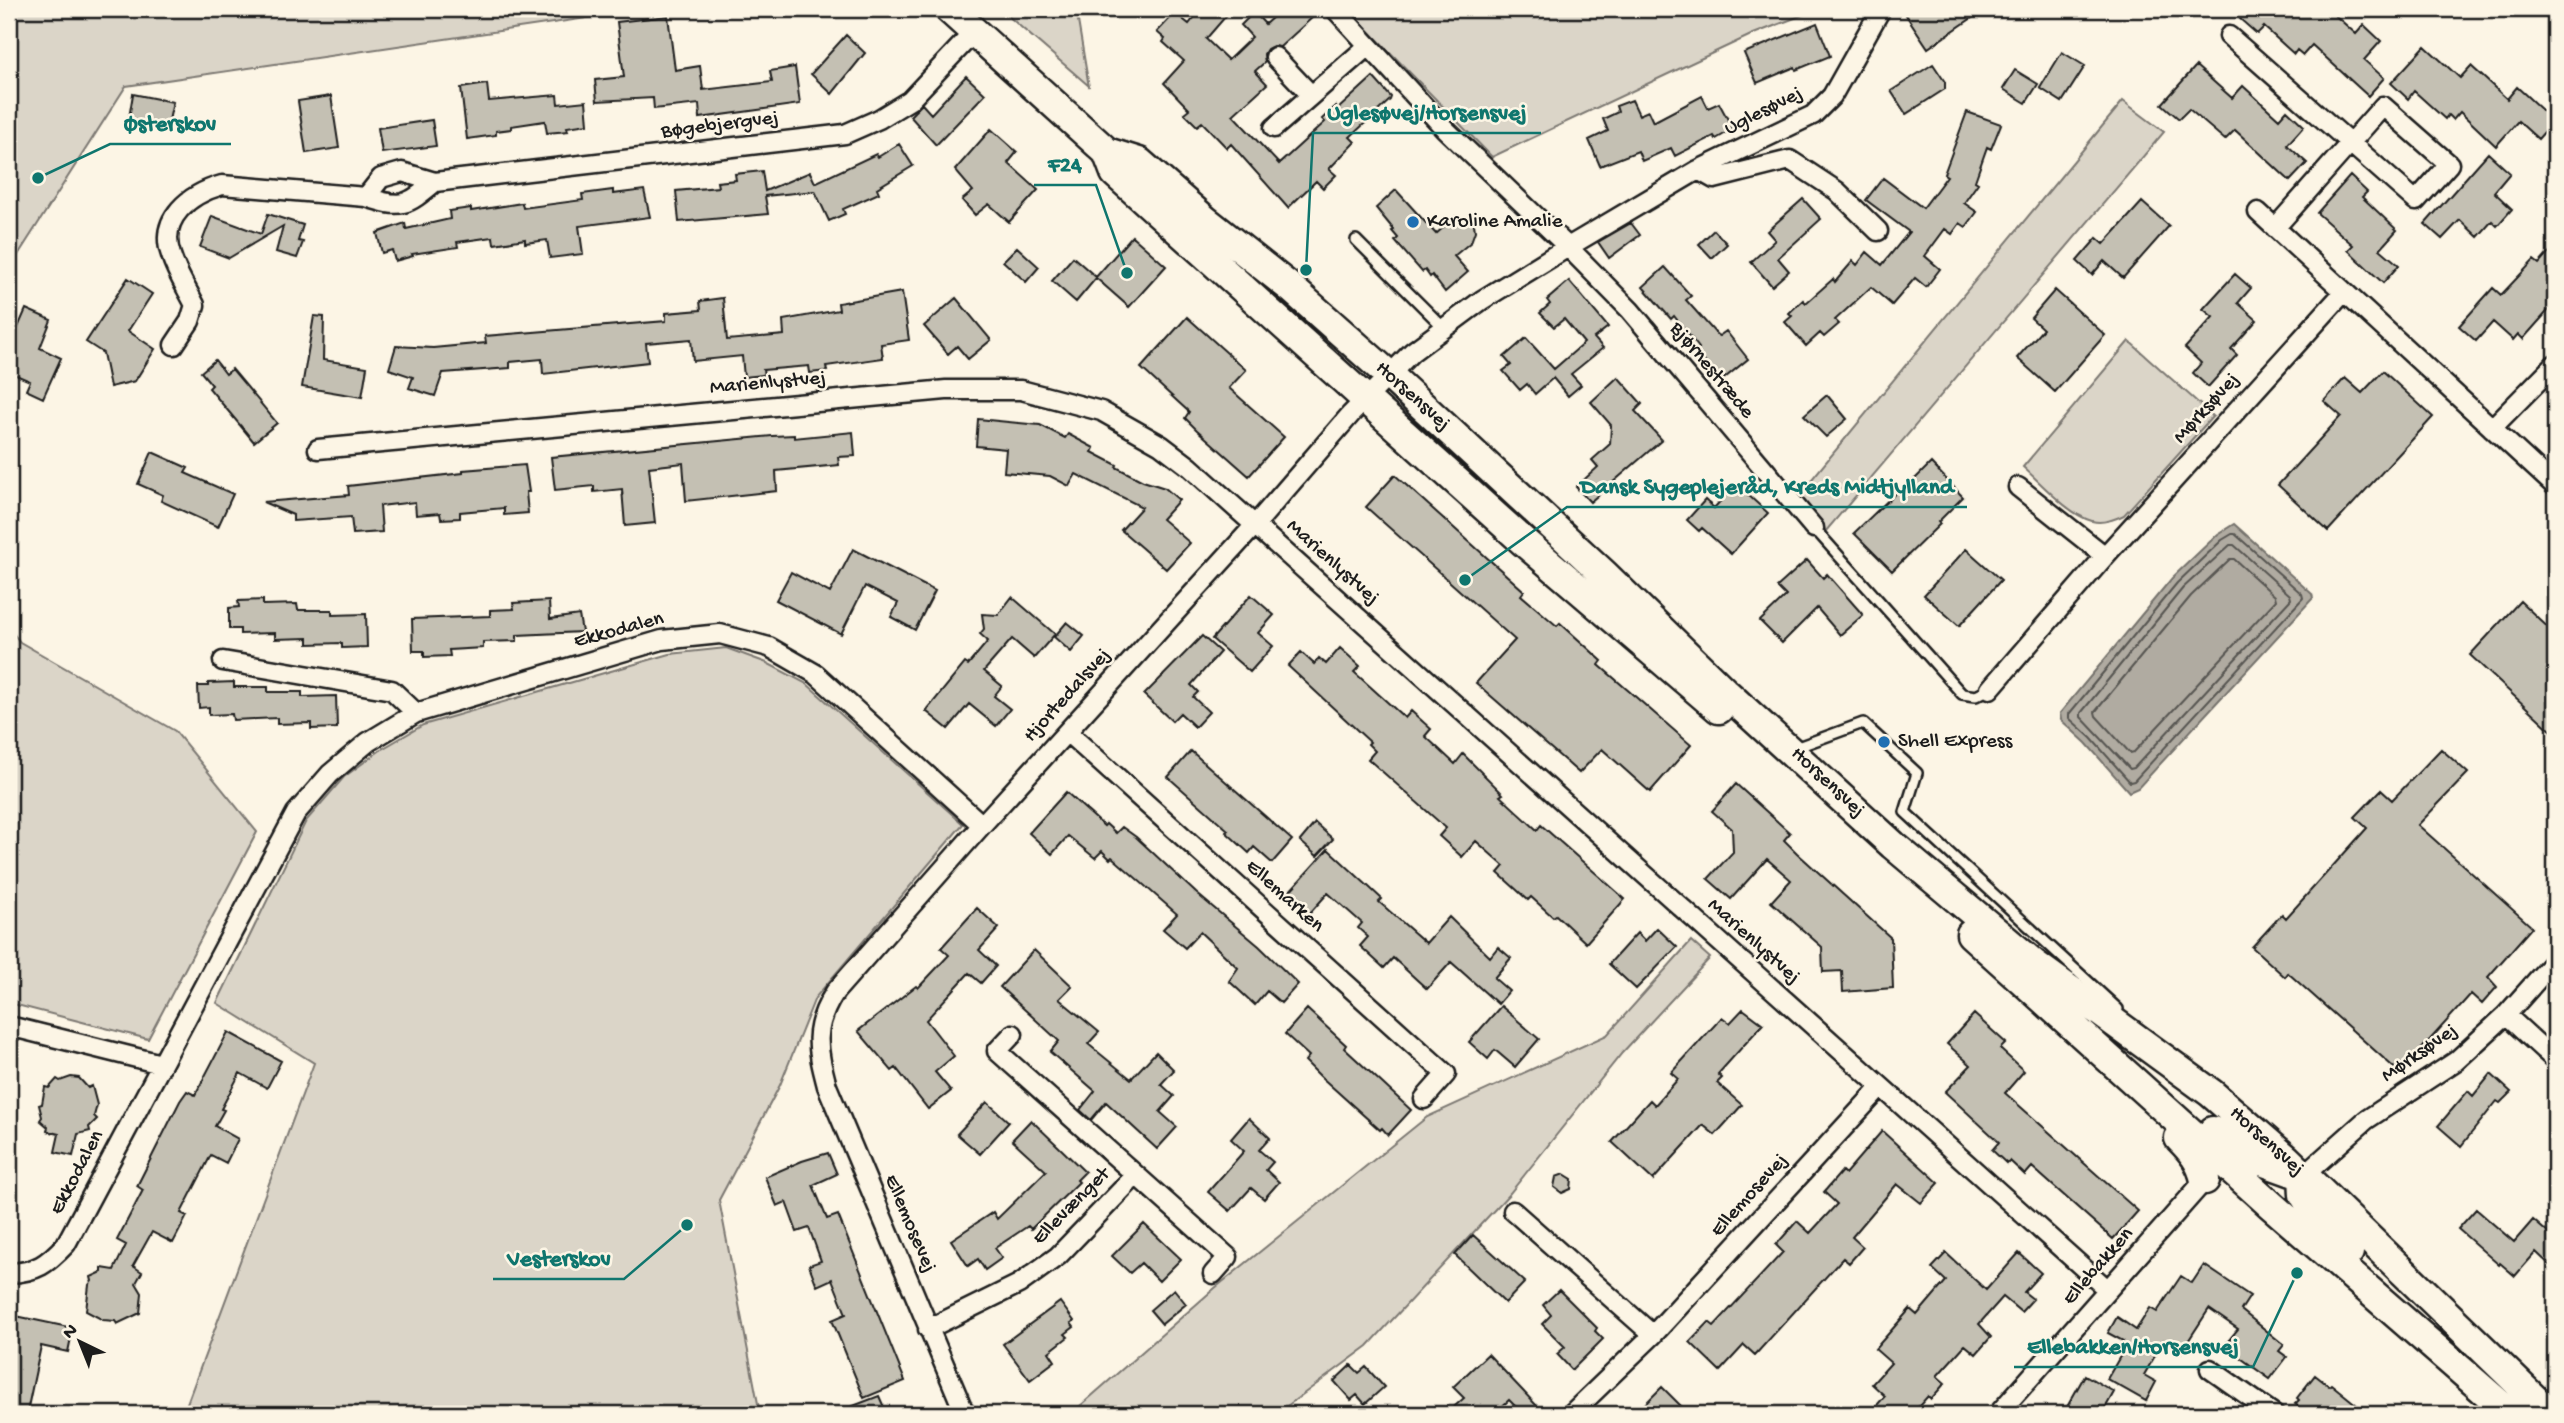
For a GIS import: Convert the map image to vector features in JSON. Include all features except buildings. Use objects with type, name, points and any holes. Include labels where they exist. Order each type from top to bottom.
[{"type":"main road","name":"Horsensvej","points":[[948,9],[1107,152],[1115,173],[1604,574],[1724,691],[1893,845],[2033,963],[2211,1093],[2304,1175],[2550,1414]]},
{"type":"main road","name":"Horsensvej","points":[[1377,387],[1524,542],[1777,759],[2271,1205],[2511,1414]]},
{"type":"main road","points":[[2132,1078],[2165,1095],[2245,1153],[2304,1175],[2304,1195],[2322,1223],[2367,1273],[2397,1314]]},
{"type":"main road","points":[[2132,1078],[2159,1117],[2194,1152],[2205,1180]]},
{"type":"street","points":[[1335,9],[1445,129],[1568,247]]},
{"type":"street","name":"Uglesøvej","points":[[1377,387],[1443,327],[1482,300],[1698,170],[1814,115],[1832,96],[1881,9]]},
{"type":"street","name":"Bøgebjergvej","points":[[366,197],[381,178],[402,172],[435,182],[845,134],[879,119],[910,100],[974,32]]},
{"type":"street","points":[[2229,36],[2350,143],[2416,201],[2449,164],[2383,106],[2350,143],[2274,228]]},
{"type":"street","points":[[1274,128],[1368,46]]},
{"type":"street","points":[[1275,57],[1311,95]]},
{"type":"street","name":"Uglesøvej","points":[[1698,170],[1714,179],[1790,160],[1837,191],[1878,231]]},
{"type":"street","name":"Bøgebjergvej","points":[[174,345],[190,321],[195,305],[171,256],[167,239],[170,224],[189,199],[204,190],[222,186],[366,197],[392,205],[412,201],[435,182]]},
{"type":"street","points":[[2258,212],[2555,486]]},
{"type":"street","name":"Bjørnestræde","points":[[1568,247],[1630,310],[1814,528]]},
{"type":"street","name":"Mørksøvej","points":[[1990,689],[2105,556],[2344,292]]},
{"type":"street","points":[[2492,428],[2555,364]]},
{"type":"street","name":"Hjortedalsvej","points":[[817,1049],[819,1025],[825,1007],[835,992],[1377,387]]},
{"type":"street","name":"Marienlystvej","points":[[317,449],[946,390],[1021,390],[1101,411],[1161,444],[1255,525],[2108,1290]]},
{"type":"street","points":[[2018,487],[2105,556]]},
{"type":"street","name":"Ekkodalen","points":[[9,1273],[27,1272],[48,1262],[66,1244],[296,813],[330,774],[369,742],[416,713],[662,640],[720,634],[769,647],[816,674],[982,825]]},
{"type":"street","points":[[223,660],[391,690],[416,713]]},
{"type":"street","name":"Ellemarken","points":[[1067,732],[1446,1074],[1424,1099]]},
{"type":"street","name":"Mørksøvej","points":[[2304,1175],[2366,1120],[2456,1061],[2506,1015],[2555,960]]},
{"type":"street","points":[[2506,1015],[2555,1060]]},
{"type":"street","points":[[9,1026],[161,1064]]},
{"type":"street","name":"Ellevænget","points":[[1013,1034],[997,1051],[1228,1257],[1213,1274]]},
{"type":"street","name":"Ellemosevej","points":[[817,1049],[827,1087],[964,1414]]},
{"type":"street","name":"Ellemosevej","points":[[1571,1414],[1653,1335],[1881,1087]]},
{"type":"street","name":"Ellevænget","points":[[928,1329],[1019,1284],[1058,1256],[1136,1175]]},
{"type":"street","name":"Ellebakken","points":[[1998,1414],[2205,1180]]},
{"type":"street","points":[[1513,1211],[1653,1335]]},
{"type":"street","points":[[2210,1369],[2274,1414]]},
{"type":"lane","points":[[1356,240],[1443,327]]},
{"type":"lane","points":[[1814,528],[1962,694],[1976,696],[1990,689]]},
{"type":"lane","points":[[1791,750],[1863,723],[1917,773],[1905,812],[2120,1012],[2150,1048]]},
{"type":"shaded area","points":[[9,9],[648,9],[126,86],[9,269]]},
{"type":"shaded area","points":[[1000,9],[1076,9],[1089,86]]},
{"type":"shaded area","points":[[1348,9],[1818,9],[1751,35],[1492,157]]},
{"type":"shaded area","points":[[2123,101],[2164,132],[1826,531],[1798,496]]},
{"type":"shaded area","points":[[2129,341],[2213,416],[2124,515],[2096,522],[2074,512],[2023,467]]},
{"type":"shaded area","points":[[9,628],[20,642],[175,731],[257,832],[148,1039],[9,1003]]},
{"type":"shaded area","points":[[726,648],[767,663],[807,684],[963,824],[815,998],[780,1085],[719,1200],[760,1414],[104,1414],[186,1406],[314,1063],[217,1003],[306,821],[344,777],[382,749],[423,725],[670,654]]},
{"type":"shaded area","points":[[1691,941],[1710,958],[1622,1053],[1510,1193],[1368,1346],[1274,1414],[1071,1414],[1215,1288],[1427,1117],[1607,1035]]},
{"type":"water","points":[[2234,524],[2312,594],[2313,598],[2138,788],[2129,792],[2086,743],[2061,720],[2060,713],[2172,578],[2218,534]]},
{"type":"place","name":"Østerskov","points":[[38,178]]},
{"type":"place","name":"Karoline Amalie","points":[[1413,222]]},
{"type":"place","name":"Uglesøvej/Horsensvej","points":[[1306,270]]},
{"type":"place","name":"F24","points":[[1127,273]]},
{"type":"place","name":"Dansk Sygeplejeråd, Kreds Midtjylland","points":[[1465,580]]},
{"type":"place","name":"Shell Express","points":[[1884,742]]},
{"type":"place","name":"Vesterskov","points":[[687,1225]]},
{"type":"place","name":"Ellebakken/Horsensvej","points":[[2297,1273]]}]
